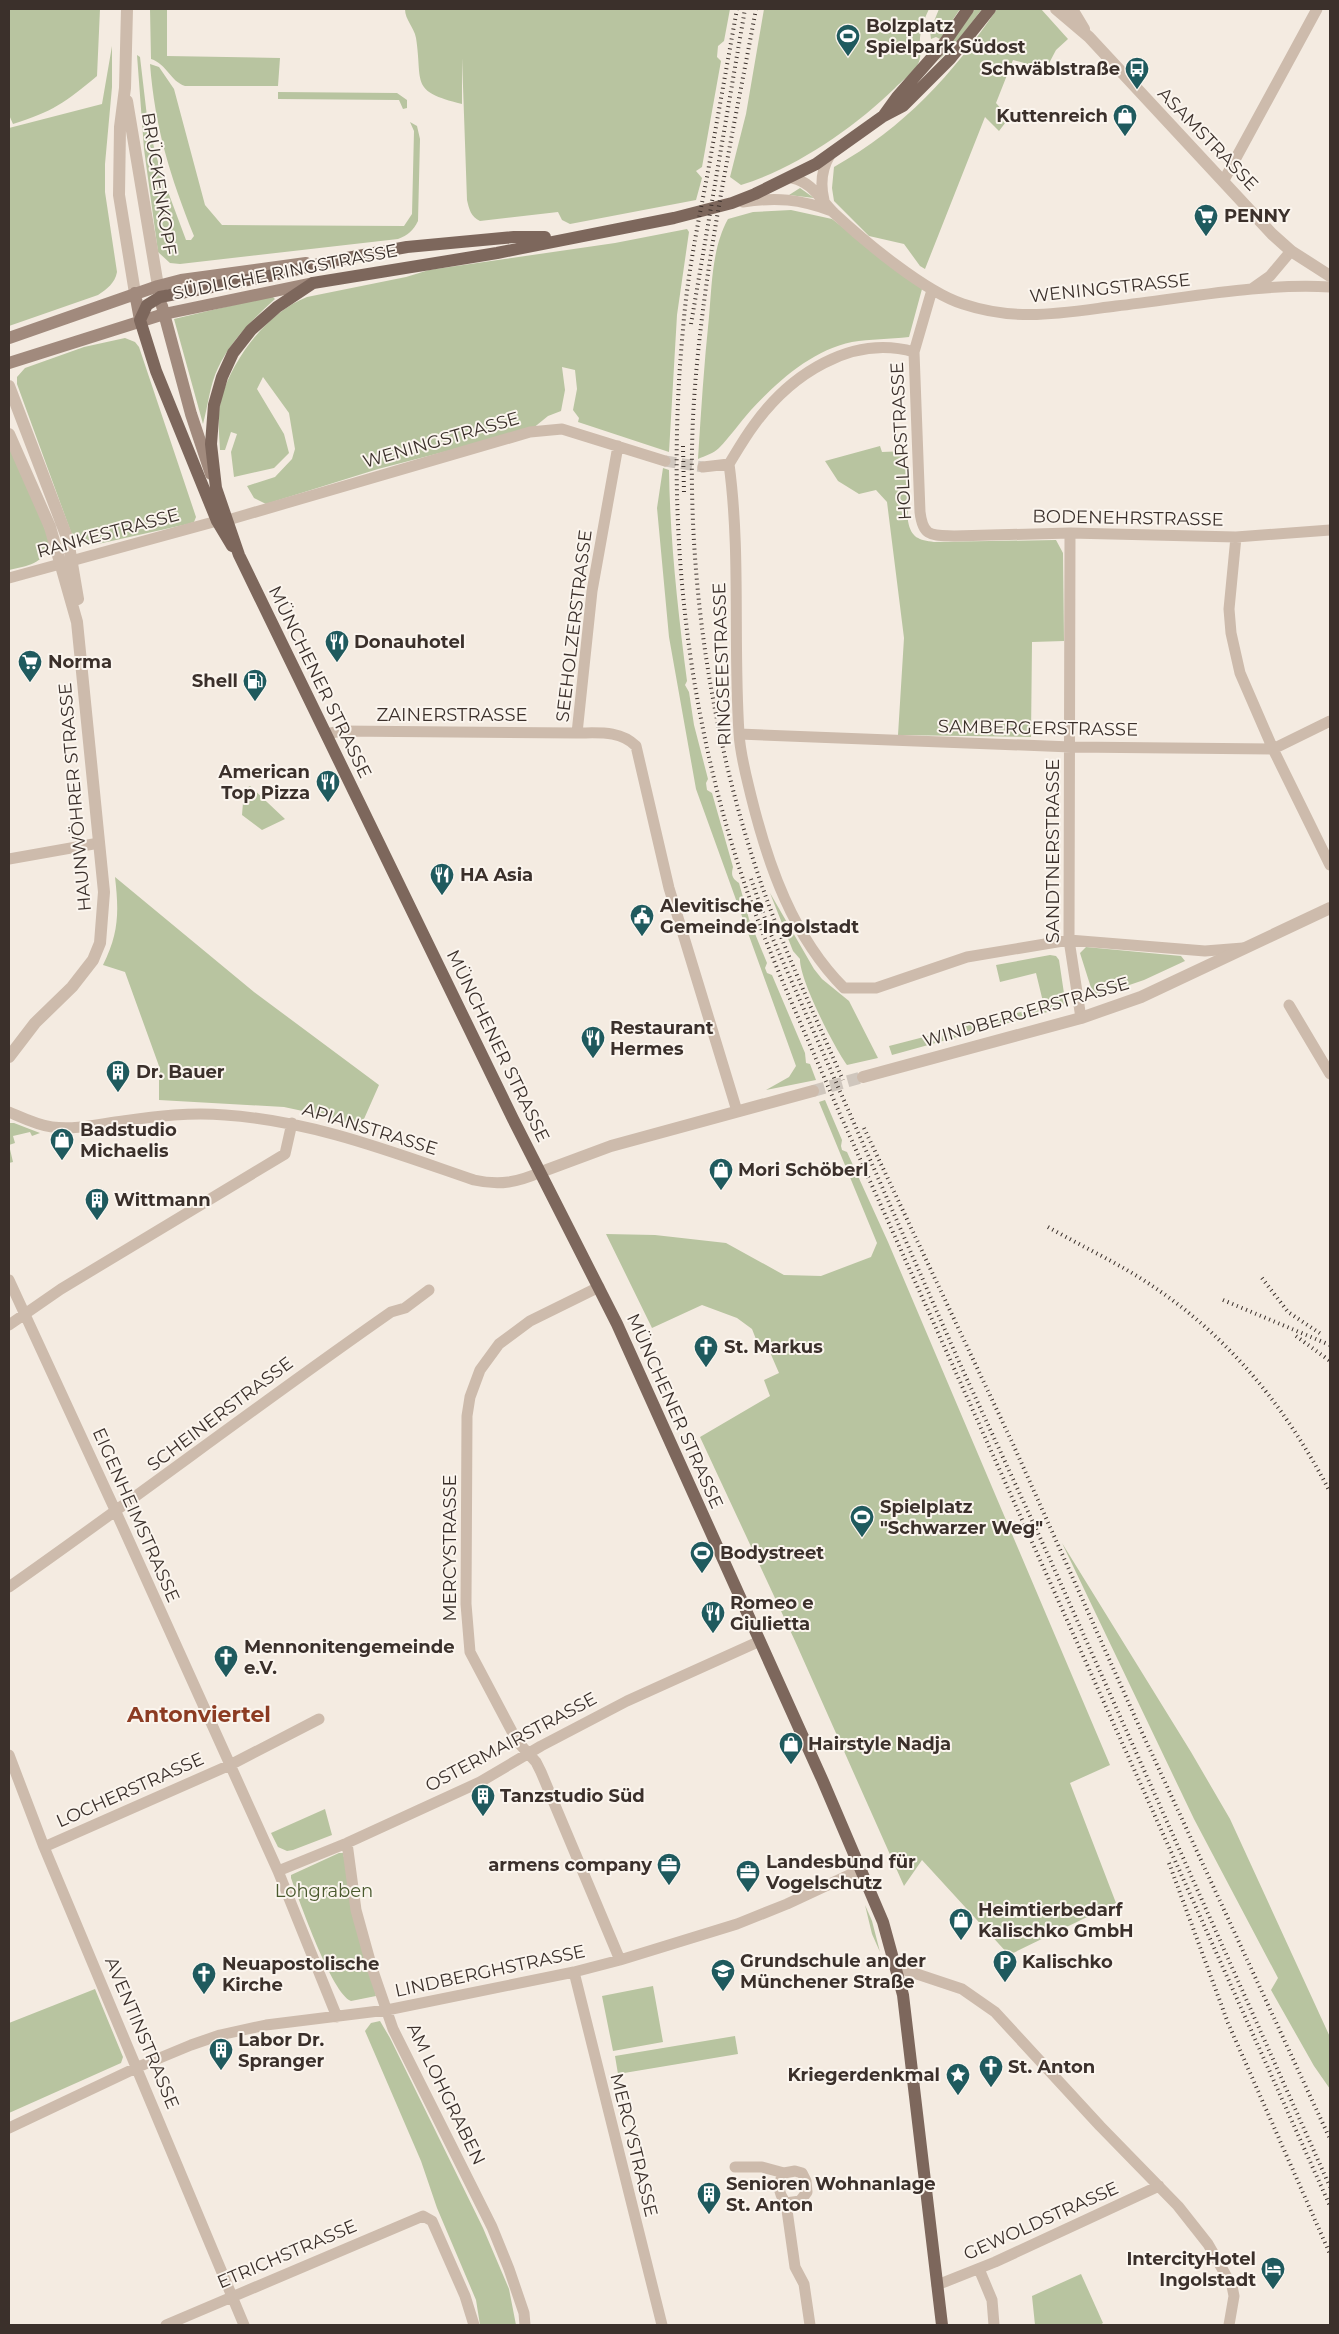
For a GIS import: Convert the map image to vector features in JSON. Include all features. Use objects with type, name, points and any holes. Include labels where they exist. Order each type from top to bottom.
[{"type":"main road","name":"SÜDLICHE RINGSTRASSE","points":[[882,117],[897,96],[944,45],[968,9]]},
{"type":"main road","name":"SÜDLICHE RINGSTRASSE","points":[[9,362],[164,314],[313,283],[497,252],[674,218],[732,203],[792,178],[830,155],[882,117],[902,106],[932,78],[968,38],[990,9]]},
{"type":"main road","name":"SÜDLICHE RINGSTRASSE","points":[[9,338],[135,293],[159,292],[274,275],[331,261],[434,244],[514,238],[572,237]]},
{"type":"main road","points":[[216,488],[211,444],[212,425],[219,386],[229,361],[251,330],[277,307],[313,283]]},
{"type":"main road","name":"MÜNCHENER STRASSE","points":[[159,292],[191,414],[216,488],[222,521]]},
{"type":"main road","points":[[140,320],[147,305],[159,292]]},
{"type":"main road","name":"MÜNCHENER STRASSE","points":[[135,293],[140,320],[156,370],[222,521],[513,1119],[542,1172],[599,1287],[862,1869],[883,1922],[903,1995],[942,2325]]},
{"type":"street","name":"BRÜCKENKOPF","points":[[127,9],[125,88],[120,126],[119,195],[135,293]]},
{"type":"street","name":"ASAMSTRASSE","points":[[1056,9],[1088,37],[1224,180],[1272,234],[1291,251],[1330,276]]},
{"type":"street","name":"ASAMSTRASSE","points":[[1072,9],[1088,37]]},
{"type":"street","points":[[1224,180],[1317,9]]},
{"type":"street","name":"BRÜCKENKOPF","points":[[125,88],[159,292]]},
{"type":"street","points":[[825,202],[822,173],[824,164],[830,155]]},
{"type":"street","name":"WENINGSTRASSE","points":[[792,178],[804,182],[834,212],[932,290],[961,303],[992,312],[1037,316],[1249,290],[1300,285],[1330,287]]},
{"type":"street","name":"WENINGSTRASSE","points":[[732,203],[785,199],[801,201],[834,212]]},
{"type":"street","points":[[1249,290],[1270,276],[1291,251]]},
{"type":"street","name":"HOLLARSTRASSE","points":[[926,532],[922,526],[920,512],[914,352],[932,290]]},
{"type":"street","points":[[703,467],[729,464],[754,425],[767,409],[819,365],[856,350],[877,348],[914,352]]},
{"type":"street","name":"HAUNWÖHRER STRASSE","points":[[9,386],[68,540],[67,562]]},
{"type":"street","name":"WENINGSTRASSE","points":[[222,521],[530,432],[562,429],[665,461]]},
{"type":"street","name":"HAUNWÖHRER STRASSE","points":[[9,434],[67,562],[78,596],[77,622],[103,900],[100,943],[96,952],[80,978],[35,1023],[10,1054]]},
{"type":"street","name":"SEEHOLZERSTRASSE","points":[[618,446],[592,590],[577,732],[617,734],[628,739],[636,746],[669,888],[737,1111]]},
{"type":"street","name":"RINGSEESTRASSE","points":[[729,464],[736,526],[739,734],[744,768],[758,822],[778,882],[798,927],[818,958],[844,988],[876,988],[966,958],[1070,940]]},
{"type":"street","name":"RANKESTRASSE","points":[[9,578],[222,521]]},
{"type":"street","name":"BODENEHRSTRASSE","points":[[926,532],[934,535],[954,536],[1070,534],[1236,537],[1330,530]]},
{"type":"street","name":"SANDTNERSTRASSE","points":[[1070,534],[1070,940],[1080,1018]]},
{"type":"street","points":[[1236,537],[1230,589],[1231,633],[1240,673],[1273,749],[1330,865]]},
{"type":"street","name":"SAMBERGERSTRASSE","points":[[739,734],[1070,747],[1273,749],[1330,721]]},
{"type":"street","name":"ZAINERSTRASSE","points":[[326,734],[341,732],[577,732]]},
{"type":"street","points":[[9,859],[99,843]]},
{"type":"street","name":"WINDBERGERSTRASSE","points":[[862,1077],[1080,1018],[1141,997],[1330,908]]},
{"type":"street","points":[[1070,940],[1205,951],[1250,947]]},
{"type":"street","points":[[1289,1006],[1330,1074]]},
{"type":"street","points":[[542,1172],[611,1146],[814,1091]]},
{"type":"street","name":"APIANSTRASSE","points":[[9,1112],[38,1124],[65,1128],[152,1117],[202,1114],[292,1123],[357,1139],[474,1180],[491,1184],[507,1183],[542,1172]]},
{"type":"street","points":[[9,1326],[25,1313],[70,1284],[285,1154],[292,1123]]},
{"type":"street","name":"EIGENHEIMSTRASSE","points":[[9,1280],[230,1765]]},
{"type":"street","name":"MERCYSTRASSE","points":[[599,1287],[530,1321],[513,1332],[489,1356],[480,1370],[470,1398],[467,1416],[467,1637],[470,1652],[476,1666],[517,1742],[536,1762],[541,1772],[620,1960]]},
{"type":"street","name":"SCHEINERSTRASSE","points":[[9,1587],[116,1512],[302,1374],[391,1312],[405,1308],[429,1290]]},
{"type":"street","name":"OSTERMAIRSTRASSE","points":[[278,1871],[347,1843],[494,1775],[528,1754],[627,1701],[760,1642]]},
{"type":"street","points":[[319,1719],[230,1765],[278,1871],[337,2017]]},
{"type":"street","name":"AVENTINSTRASSE","points":[[9,1755],[44,1847],[138,2067],[244,2325]]},
{"type":"street","name":"LOCHERSTRASSE","points":[[44,1847],[230,1765]]},
{"type":"street","name":"AM LOHGRABEN","points":[[347,1843],[356,1910],[372,1968],[393,2029],[492,2227],[524,2313],[525,2325]]},
{"type":"street","name":"LINDBERGHSTRASSE","points":[[9,2128],[138,2067],[190,2045],[235,2031],[266,2025],[387,2010],[574,1972],[737,1924],[787,1904],[862,1869]]},
{"type":"street","points":[[896,1967],[962,1989],[995,2012],[1159,2186],[1194,2225],[1208,2244],[1232,2286],[1233,2301],[1228,2325]]},
{"type":"street","name":"MERCYSTRASSE","points":[[574,1972],[662,2325]]},
{"type":"street","points":[[735,2167],[762,2167],[784,2173],[795,2171],[802,2173],[806,2181],[807,2192],[800,2201],[786,2203]]},
{"type":"street","points":[[784,2173],[779,2186],[780,2195],[786,2203],[795,2267],[804,2284],[810,2325]]},
{"type":"street","name":"GEWOLDSTRASSE","points":[[938,2285],[1159,2186]]},
{"type":"street","name":"ETRICHSTRASSE","points":[[166,2325],[232,2295],[423,2216],[432,2221],[465,2296],[474,2325]]},
{"type":"street","points":[[979,2268],[992,2300],[994,2325]]},
{"type":"green space","points":[[9,9],[100,9],[97,76],[58,105],[13,124],[9,115]]},
{"type":"green space","points":[[150,9],[167,9],[167,56],[280,58],[278,86],[185,86],[180,84],[161,65],[151,59]]},
{"type":"green space","points":[[405,9],[730,9],[724,41],[718,46],[717,57],[721,61],[702,167],[696,171],[702,178],[696,200],[570,224],[562,220],[558,212],[480,221],[474,217],[467,200],[462,58],[462,104],[433,95],[422,83],[416,38],[406,17]]},
{"type":"green space","points":[[764,9],[929,9],[923,23],[920,56],[917,66],[879,103],[843,132],[803,157],[762,178],[741,185],[730,177],[746,114]]},
{"type":"green space","points":[[939,9],[960,9],[940,39],[936,37],[931,39],[930,31]]},
{"type":"green space","points":[[975,9],[982,9],[959,39],[938,61]]},
{"type":"green space","points":[[997,9],[1041,9],[1068,39],[1056,50],[1046,69],[1013,60],[996,103],[1009,118],[999,131],[985,117],[925,269],[920,266],[904,244],[869,236],[834,201],[832,188],[834,167],[883,135],[925,98],[963,56]]},
{"type":"green space","points":[[112,46],[112,87],[105,164],[105,192],[117,272],[116,276],[110,285],[98,295],[9,326],[9,128],[102,104]]},
{"type":"green space","points":[[137,55],[140,57],[148,125],[161,173],[186,240],[191,240],[194,236],[165,152],[152,87],[150,64],[159,67],[174,89],[205,205],[222,225],[404,226],[412,214],[414,131],[410,122],[417,126],[420,139],[418,221],[410,232],[398,239],[180,264],[170,263],[158,252],[144,149]]},
{"type":"green space","points":[[278,92],[397,93],[407,100],[407,108],[403,109],[399,100],[278,99]]},
{"type":"green space","points":[[800,188],[814,198],[789,195]]},
{"type":"green space","points":[[791,210],[832,219],[922,289],[909,337],[852,342],[837,346],[809,360],[796,368],[761,399],[719,448],[698,459],[712,279],[716,254],[723,230],[728,219],[753,212]]},
{"type":"green space","points":[[687,229],[689,232],[677,315],[669,452],[578,422],[579,418],[573,410],[577,389],[575,370],[562,367],[565,390],[561,411],[548,416],[532,429],[378,469],[266,504],[254,498],[247,486],[275,477],[292,459],[295,449],[289,413],[263,377],[257,389],[284,434],[289,453],[274,468],[234,477],[231,452],[237,434],[231,432],[225,450],[220,450],[220,403],[227,381],[235,366],[244,351],[266,325],[279,313],[307,297],[406,277],[429,270],[615,243]]},
{"type":"green space","points":[[272,296],[275,299],[243,330],[223,358],[213,381],[203,424],[174,319]]},
{"type":"green space","points":[[125,338],[135,342],[139,347],[196,517],[194,522],[188,524],[89,546],[78,541],[72,535],[17,384],[17,377],[25,368],[84,347]]},
{"type":"green space","points":[[9,446],[30,489],[50,543],[44,556],[39,560],[9,570]]},
{"type":"green space","points":[[880,446],[882,452],[906,451],[908,521],[911,531],[916,537],[934,542],[1056,540],[1063,553],[1064,641],[1032,642],[1031,737],[898,735],[904,638],[887,502],[876,490],[859,494],[838,481],[825,461]]},
{"type":"green space","points":[[663,468],[669,470],[675,576],[687,681],[685,685],[689,692],[694,725],[708,779],[706,783],[707,790],[712,793],[733,867],[733,876],[739,883],[749,919],[767,963],[765,968],[767,973],[772,975],[805,1053],[806,1063],[810,1064],[816,1080],[766,1090],[789,1077],[796,1066],[696,789],[669,637],[657,508]]},
{"type":"green space","points":[[250,786],[285,819],[262,830],[242,815],[244,790]]},
{"type":"green space","points":[[115,877],[254,992],[379,1085],[360,1128],[326,1116],[284,1107],[159,1100],[159,1066],[125,972],[103,965],[115,932],[117,901]]},
{"type":"green space","points":[[770,893],[814,969],[822,979],[849,1001],[878,1058],[847,1065],[826,1029],[811,997],[801,969],[800,959],[793,951]]},
{"type":"green space","points":[[1086,947],[1181,956],[1185,961],[1144,980],[1097,996],[1092,991],[1080,953]]},
{"type":"green space","points":[[1050,955],[1056,956],[1059,960],[1065,1000],[1062,1008],[892,1055],[889,1046],[1044,1006],[1036,973],[1000,982],[996,965]]},
{"type":"green space","points":[[825,1100],[842,1140],[842,1150],[847,1152],[888,1242],[1110,1765],[1070,1783],[1116,1903],[1009,1955],[922,1860],[904,1886],[795,1641],[700,1437],[770,1396],[764,1380],[779,1373],[769,1350],[761,1352],[752,1329],[737,1318],[702,1305],[652,1328],[606,1234],[655,1235],[726,1243],[784,1275],[821,1276],[871,1257],[877,1243],[819,1102]]},
{"type":"green space","points":[[9,1123],[14,1123],[40,1133],[32,1136],[30,1132],[13,1136],[15,1143],[9,1145]]},
{"type":"green space","points":[[9,1145],[13,1162],[9,1163]]},
{"type":"green space","points":[[1062,1543],[1191,1752],[1230,1819],[1330,2037],[1330,2089],[1314,2066],[1271,1990],[1278,1978],[1194,1819]]},
{"type":"green space","points":[[325,1809],[332,1835],[293,1850],[287,1851],[278,1847],[271,1833]]},
{"type":"green space","name":"Lohgraben","points":[[339,1853],[343,1853],[376,1996],[351,2001],[343,1995],[326,1965],[308,1925],[291,1878],[291,1875]]},
{"type":"green space","points":[[865,1905],[872,1921],[880,1952],[872,1934]]},
{"type":"green space","points":[[653,1986],[663,2042],[613,2051],[602,1996]]},
{"type":"green space","points":[[95,1989],[123,2057],[121,2063],[9,2113],[9,2023]]},
{"type":"green space","points":[[380,2021],[483,2228],[509,2289],[516,2325],[480,2325],[476,2300],[437,2208],[421,2161],[365,2031],[371,2023]]},
{"type":"green space","points":[[735,2036],[738,2054],[618,2074],[615,2056]]},
{"type":"green space","points":[[1081,2274],[1103,2323],[1100,2325],[1035,2325],[1032,2296]]},
{"type":"tunnel","points":[[665,461],[703,467]]},
{"type":"tunnel","points":[[813,1091],[863,1077]]},
{"type":"railway","points":[[737,9],[687,291],[678,400],[677,472],[679,543],[685,614],[708,754],[726,823],[757,919],[839,1112],[1330,2206]]},
{"type":"railway","points":[[691,324],[745,9]]},
{"type":"railway","points":[[756,9],[727,162],[702,315],[693,418],[692,477],[698,595],[716,714],[744,830],[780,935],[843,1080]]},
{"type":"railway","points":[[683,446],[684,494]]},
{"type":"railway","points":[[751,879],[769,930],[960,1364],[1048,1555],[1330,2187]]},
{"type":"railway","points":[[864,1128],[1012,1442],[1139,1726],[1330,2139]]},
{"type":"railway","points":[[1048,1227],[1122,1267],[1164,1294],[1221,1342],[1246,1368],[1292,1427],[1330,1492]]},
{"type":"railway","points":[[1262,1278],[1288,1312],[1321,1334]]},
{"type":"railway","points":[[1223,1300],[1330,1345]]},
{"type":"railway","points":[[1296,1336],[1330,1361]]},
{"type":"railway","points":[[1169,1863],[1228,2023],[1330,2254]]},
{"type":"place","name":"Bolzplatz Spielpark Südost","points":[[848,57]]},
{"type":"place","name":"Schwäblstraße","points":[[1137,90]]},
{"type":"place","name":"Kuttenreich","points":[[1125,137]]},
{"type":"place","name":"PENNY","points":[[1206,237]]},
{"type":"place","name":"Donauhotel","points":[[337,663]]},
{"type":"place","name":"Norma","points":[[30,683]]},
{"type":"place","name":"Shell","points":[[255,702]]},
{"type":"place","name":"American Top Pizza","points":[[328,803]]},
{"type":"place","name":"HA Asia","points":[[442,896]]},
{"type":"place","name":"Alevitische Gemeinde Ingolstadt","points":[[642,937]]},
{"type":"place","name":"Restaurant Hermes","points":[[593,1059]]},
{"type":"place","name":"Dr. Bauer","points":[[118,1093]]},
{"type":"place","name":"Badstudio Michaelis","points":[[62,1161]]},
{"type":"place","name":"Mori Schöberl","points":[[721,1191]]},
{"type":"place","name":"Wittmann","points":[[97,1221]]},
{"type":"place","name":"St. Markus","points":[[706,1368]]},
{"type":"place","name":"Spielplatz \"Schwarzer Weg\"","points":[[862,1538]]},
{"type":"place","name":"Bodystreet","points":[[702,1574]]},
{"type":"place","name":"Romeo e Giulietta","points":[[713,1634]]},
{"type":"place","name":"Mennonitengemeinde e.V.","points":[[226,1678]]},
{"type":"place","name":"Hairstyle Nadja","points":[[791,1765]]},
{"type":"place","name":"Tanzstudio Süd","points":[[483,1817]]},
{"type":"place","name":"armens company","points":[[669,1886]]},
{"type":"place","name":"Landesbund für Vogelschutz","points":[[748,1893]]},
{"type":"place","name":"Heimtierbedarf Kalischko GmbH","points":[[961,1941]]},
{"type":"place","name":"Kalischko","points":[[1005,1983]]},
{"type":"place","name":"Grundschule an der Münchener Straße","points":[[723,1992]]},
{"type":"place","name":"Neuapostolische Kirche","points":[[204,1995]]},
{"type":"place","name":"Labor Dr. Spranger","points":[[221,2071]]},
{"type":"place","name":"St. Anton","points":[[991,2088]]},
{"type":"place","name":"Kriegerdenkmal","points":[[958,2096]]},
{"type":"place","name":"Senioren Wohnanlage St. Anton","points":[[709,2215]]},
{"type":"place","name":"IntercityHotel Ingolstadt","points":[[1273,2290]]},
{"type":"district","name":"Antonviertel","points":[[199,1714]]}]
